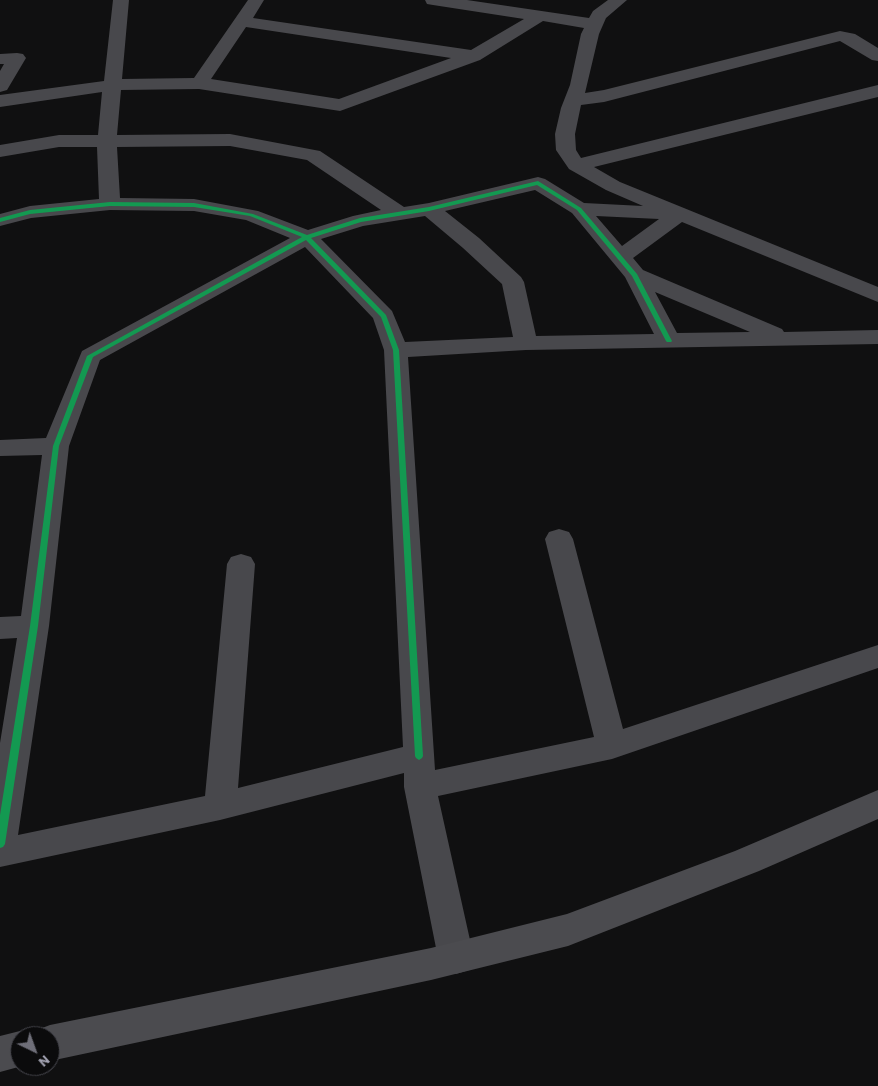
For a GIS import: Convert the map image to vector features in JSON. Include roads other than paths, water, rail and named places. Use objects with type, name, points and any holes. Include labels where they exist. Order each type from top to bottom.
[{"type":"street","points":[[110,204],[107,140],[121,0]]},
{"type":"street","points":[[199,83],[256,0]]},
{"type":"street","points":[[433,0],[595,24]]},
{"type":"street","points":[[619,0],[599,15],[590,34],[579,85],[573,100],[565,134],[566,150],[576,165],[613,186],[878,295]]},
{"type":"street","points":[[0,101],[112,85],[199,83],[340,105],[474,56],[540,16]]},
{"type":"street","points":[[241,21],[474,56]]},
{"type":"street","points":[[573,100],[604,96],[840,36],[849,38],[878,56]]},
{"type":"street","points":[[0,59],[16,58],[0,86]]},
{"type":"street","points":[[576,165],[878,91]]},
{"type":"street","points":[[0,151],[59,141],[230,140],[313,156],[399,213]]},
{"type":"street","points":[[0,844],[34,626],[56,446],[90,356],[307,237],[360,220],[428,208],[538,183],[579,209],[628,266],[669,340]]},
{"type":"street","points":[[0,220],[30,212],[110,204],[194,205],[251,215],[307,237],[384,316],[396,350],[420,772],[456,958]]},
{"type":"street","points":[[428,208],[471,243],[513,282],[526,343]]},
{"type":"street","points":[[579,209],[680,214]]},
{"type":"street","points":[[628,266],[680,214]]},
{"type":"street","points":[[628,266],[784,338]]},
{"type":"street","points":[[396,350],[526,343],[878,337]]},
{"type":"street","points":[[0,448],[56,446]]},
{"type":"street","points":[[559,539],[612,746]]},
{"type":"street","points":[[220,806],[241,564]]},
{"type":"street","points":[[0,628],[34,626]]},
{"type":"street","points":[[0,853],[220,806],[420,772],[612,746],[878,656]]},
{"type":"street","points":[[60,1041],[456,958],[568,930],[747,861],[878,804]]}]
